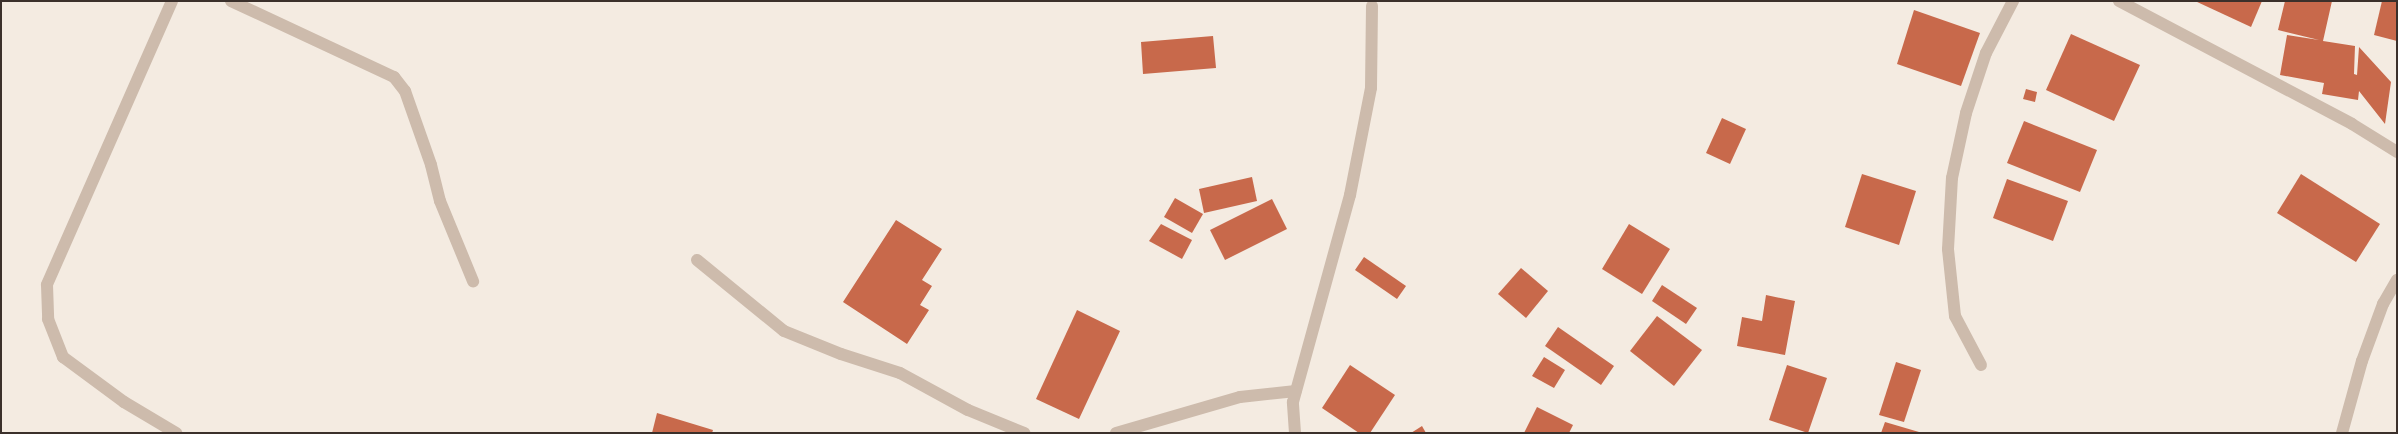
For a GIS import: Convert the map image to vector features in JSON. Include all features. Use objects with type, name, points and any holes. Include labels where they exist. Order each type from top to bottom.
[{"type":"street","points":[[172,1],[47,285],[48,319],[63,357],[124,402],[176,433]]},
{"type":"street","points":[[231,1],[394,77],[405,92],[431,165],[440,201],[473,281]]},
{"type":"street","points":[[1981,365],[1955,316],[1948,250],[1952,178],[1966,112],[1986,53],[2014,1]]},
{"type":"street","points":[[2119,1],[2352,124],[2397,152]]},
{"type":"street","points":[[1295,433],[1293,402],[1350,195],[1371,88],[1372,6]]},
{"type":"street","points":[[697,260],[784,331],[841,354],[900,373],[968,410],[1024,433]]},
{"type":"street","points":[[2342,433],[2362,361],[2383,304],[2397,280]]},
{"type":"street","points":[[1116,433],[1240,398],[1296,391]]},
{"type":"building","points":[[2195,1],[2262,1],[2251,27]]},
{"type":"building","points":[[2285,1],[2332,1],[2323,41],[2355,46],[2354,74],[2357,75],[2359,47],[2391,82],[2385,124],[2359,91],[2358,100],[2322,94],[2324,83],[2280,75],[2287,35],[2319,40],[2278,30]]},
{"type":"building","points":[[2382,1],[2397,1],[2397,41],[2374,35]]},
{"type":"building","points":[[1914,10],[1980,33],[1961,86],[1897,64]]},
{"type":"building","points":[[2071,34],[2140,65],[2114,121],[2046,90]]},
{"type":"building","points":[[1213,36],[1216,68],[1143,74],[1141,42]]},
{"type":"building","points":[[2026,89],[2037,92],[2035,102],[2023,99]]},
{"type":"building","points":[[1722,118],[1746,129],[1730,164],[1706,153]]},
{"type":"building","points":[[2024,121],[2097,150],[2080,192],[2007,163]]},
{"type":"building","points":[[1862,174],[1916,191],[1899,245],[1845,227]]},
{"type":"building","points":[[2301,174],[2380,224],[2356,262],[2277,213]]},
{"type":"building","points":[[1252,177],[1257,201],[1204,213],[1199,189]]},
{"type":"building","points":[[2007,179],[2068,201],[2053,241],[1993,218]]},
{"type":"building","points":[[1175,198],[1203,214],[1192,233],[1164,217]]},
{"type":"building","points":[[1272,199],[1287,229],[1225,260],[1210,230]]},
{"type":"building","points":[[896,220],[942,249],[922,280],[932,286],[920,305],[929,310],[907,344],[843,302]]},
{"type":"building","points":[[1161,224],[1192,240],[1182,259],[1149,241]]},
{"type":"building","points":[[1629,224],[1670,249],[1642,294],[1602,269]]},
{"type":"building","points":[[1364,257],[1406,286],[1397,299],[1355,270]]},
{"type":"building","points":[[1521,268],[1548,291],[1526,318],[1498,294]]},
{"type":"building","points":[[1662,285],[1697,308],[1686,324],[1652,301]]},
{"type":"building","points":[[1766,295],[1795,301],[1785,355],[1737,346],[1742,317],[1762,321]]},
{"type":"building","points":[[1077,310],[1120,331],[1079,419],[1036,399]]},
{"type":"building","points":[[1657,316],[1702,350],[1674,386],[1630,351]]},
{"type":"building","points":[[1558,327],[1614,366],[1601,385],[1545,346]]},
{"type":"building","points":[[1544,357],[1565,370],[1554,388],[1532,376]]},
{"type":"building","points":[[1896,362],[1921,370],[1904,422],[1879,415]]},
{"type":"building","points":[[1350,365],[1395,395],[1370,433],[1359,433],[1322,408]]},
{"type":"building","points":[[1787,365],[1827,378],[1808,433],[1769,420]]},
{"type":"building","points":[[1537,407],[1573,425],[1569,433],[1524,433]]},
{"type":"building","points":[[657,413],[713,430],[712,433],[652,433]]},
{"type":"building","points":[[1885,422],[1919,432],[1919,433],[1881,433]]},
{"type":"building","points":[[1422,426],[1426,433],[1411,433]]}]
